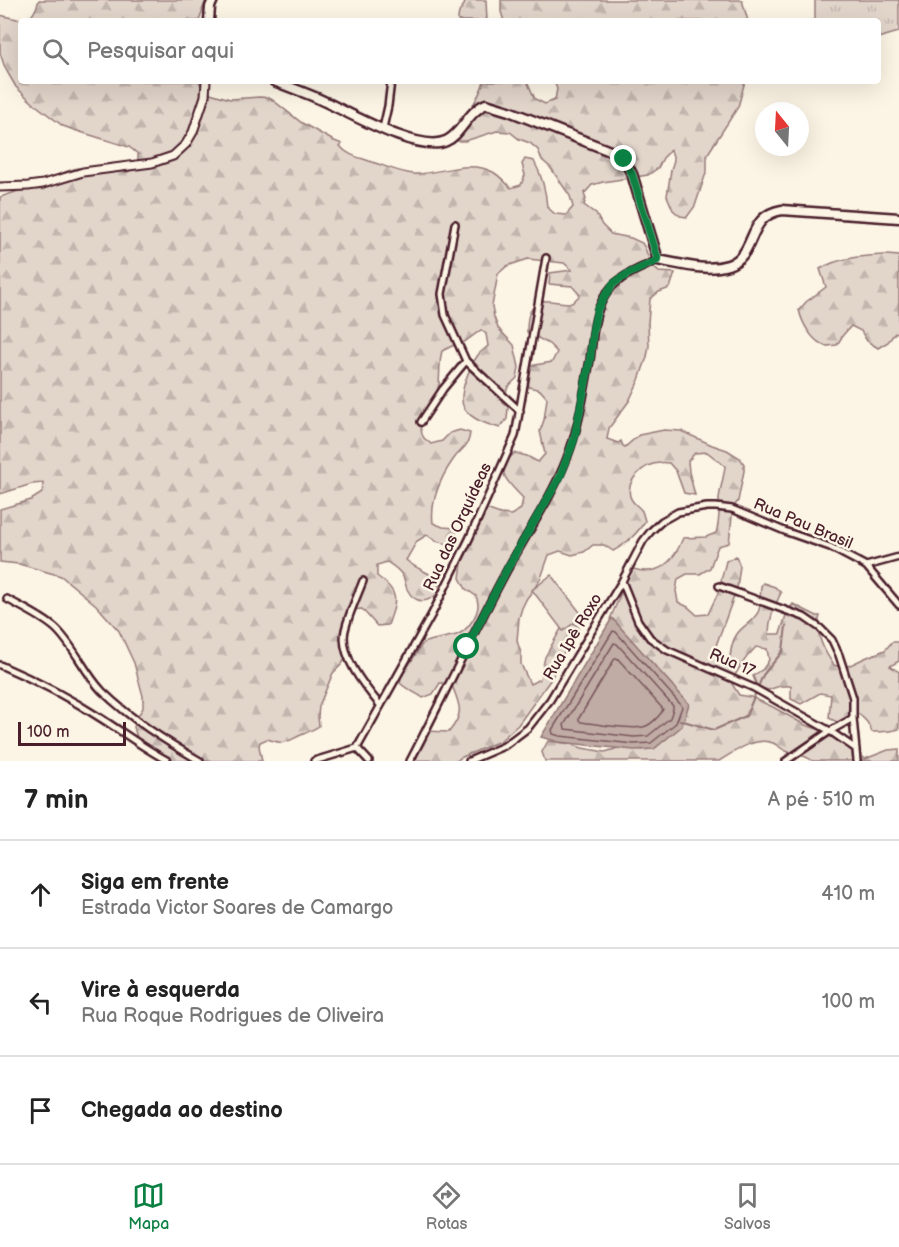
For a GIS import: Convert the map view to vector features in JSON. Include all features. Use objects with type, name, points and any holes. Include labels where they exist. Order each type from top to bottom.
[{"type":"main road","points":[[210,18],[213,0]]},
{"type":"main road","points":[[282,84],[422,143],[441,143],[450,139],[473,112],[486,104],[615,153],[624,159],[632,174],[658,260],[698,267],[719,267],[736,262],[748,247],[762,219],[774,211],[899,218]]},
{"type":"street","points":[[0,187],[43,184],[83,172],[152,163],[173,156],[186,144],[193,132],[205,96],[206,84]]},
{"type":"street","points":[[383,128],[391,84]]},
{"type":"street","points":[[455,224],[442,294],[445,315],[466,361],[520,411]]},
{"type":"street","name":"Rua das Orquídeas","points":[[357,748],[432,614],[469,539],[515,436],[546,258]]},
{"type":"street","points":[[410,761],[507,569],[560,477],[574,440],[590,360],[597,310],[613,284],[626,275],[658,260]]},
{"type":"street","points":[[421,422],[466,361]]},
{"type":"street","name":"Rua Pau Brasil","points":[[678,512],[707,507],[732,509],[830,547],[866,566],[899,605]]},
{"type":"street","name":"Rua Ipê Roxo","points":[[473,760],[504,746],[528,728],[550,700],[643,542],[662,521],[678,512]]},
{"type":"street","points":[[866,566],[899,557]]},
{"type":"street","points":[[363,581],[345,630],[344,642],[350,662],[363,686],[380,705]]},
{"type":"street","name":"Rua 17","points":[[622,581],[638,621],[650,638],[667,650],[754,688],[830,731],[856,749]]},
{"type":"street","points":[[719,586],[804,617],[832,640],[853,698],[857,761]]},
{"type":"street","points":[[8,598],[54,628],[65,640],[89,676],[136,720],[157,736],[200,761]]},
{"type":"street","points":[[0,665],[31,678],[100,717],[168,761]]},
{"type":"street","points":[[786,761],[853,717]]},
{"type":"street","points":[[314,761],[357,748],[369,761]]},
{"type":"green space","points":[[39,0],[206,0],[200,18],[29,18]]},
{"type":"green space","points":[[466,0],[486,0],[487,18],[458,18]]},
{"type":"green space","points":[[501,0],[742,0],[747,18],[503,18]]},
{"type":"green space","points":[[815,0],[899,0],[899,32],[881,37],[881,18],[815,18]]},
{"type":"green space","points":[[0,15],[18,20],[18,84],[200,84],[207,92],[230,99],[270,98],[302,123],[342,144],[340,146],[349,154],[414,174],[464,167],[483,168],[500,177],[511,188],[521,185],[525,175],[522,164],[525,159],[534,161],[543,183],[547,207],[555,214],[566,215],[573,207],[570,196],[550,167],[542,160],[538,150],[530,143],[510,132],[497,131],[465,141],[453,141],[452,130],[471,108],[483,84],[528,84],[535,99],[545,104],[555,100],[557,89],[555,84],[744,84],[738,107],[707,155],[707,170],[695,206],[687,217],[680,216],[673,210],[667,196],[674,160],[671,150],[663,158],[658,168],[648,175],[592,185],[584,194],[586,199],[584,205],[596,214],[611,234],[642,243],[651,265],[659,272],[675,273],[670,288],[650,299],[647,357],[629,401],[609,428],[607,439],[618,443],[621,441],[625,447],[639,435],[664,430],[681,431],[727,450],[740,458],[744,464],[744,471],[738,501],[733,508],[729,543],[718,546],[710,568],[700,574],[687,574],[678,579],[676,591],[678,602],[697,615],[708,614],[718,593],[726,561],[736,556],[740,566],[737,588],[714,651],[720,661],[730,657],[735,637],[757,614],[763,583],[775,587],[781,593],[772,613],[769,634],[780,634],[787,612],[793,604],[820,616],[819,635],[834,665],[844,668],[885,650],[892,642],[899,642],[899,661],[890,666],[899,672],[899,729],[896,730],[872,732],[867,722],[859,714],[839,723],[829,718],[831,695],[820,693],[801,704],[791,699],[791,686],[780,686],[768,690],[757,686],[753,676],[763,669],[769,660],[767,649],[756,647],[748,655],[736,673],[732,684],[739,695],[751,697],[805,725],[847,740],[865,759],[888,750],[899,749],[899,761],[813,761],[766,741],[752,743],[719,761],[545,761],[542,752],[548,741],[605,752],[625,743],[637,749],[651,748],[610,619],[626,578],[633,569],[651,571],[658,569],[675,554],[683,538],[706,537],[716,533],[725,466],[707,452],[695,453],[688,461],[695,495],[684,493],[676,471],[669,463],[653,464],[637,474],[629,490],[630,496],[642,511],[645,521],[627,542],[618,548],[613,551],[604,545],[593,545],[584,552],[572,555],[560,551],[549,555],[541,578],[527,598],[519,618],[517,641],[521,653],[521,664],[530,684],[540,679],[545,657],[562,627],[571,620],[579,628],[551,679],[518,725],[500,741],[457,761],[417,760],[414,747],[418,738],[425,731],[449,732],[459,714],[459,703],[451,683],[440,683],[433,694],[423,698],[400,683],[401,677],[423,643],[456,635],[474,619],[478,605],[476,596],[466,589],[460,578],[469,533],[478,512],[489,510],[511,515],[521,509],[523,498],[505,476],[504,465],[515,453],[538,462],[545,454],[540,431],[547,398],[540,390],[529,387],[527,377],[530,366],[552,362],[557,352],[549,344],[527,332],[528,318],[530,311],[539,301],[572,303],[580,295],[572,286],[549,284],[550,273],[572,270],[564,263],[528,259],[507,266],[498,274],[492,306],[498,328],[514,345],[519,367],[517,378],[508,387],[504,397],[508,408],[507,419],[500,428],[485,423],[475,419],[467,412],[462,402],[463,388],[471,366],[488,346],[486,334],[481,330],[463,343],[442,351],[439,384],[421,425],[424,438],[431,444],[442,441],[450,433],[460,430],[470,433],[466,445],[444,474],[433,506],[433,523],[455,528],[457,539],[447,544],[427,535],[417,541],[406,560],[434,578],[442,590],[428,600],[419,600],[411,595],[399,571],[387,562],[377,565],[377,576],[390,587],[394,597],[395,603],[388,625],[377,626],[362,609],[351,610],[344,620],[348,654],[333,673],[319,706],[319,726],[285,742],[267,739],[260,742],[262,761],[161,761],[144,747],[137,738],[134,727],[143,708],[143,696],[134,663],[119,631],[96,605],[61,576],[19,564],[0,562],[0,509],[31,500],[42,493],[43,483],[0,494],[0,197],[77,168],[128,172],[138,165],[138,154],[129,147],[63,126],[16,87],[5,68],[0,53]]},
{"type":"green space","points":[[886,255],[899,256],[899,332],[878,348],[867,341],[861,331],[851,326],[837,345],[826,346],[816,341],[805,326],[799,310],[826,287],[820,269],[843,260]]},
{"type":"green space","points":[[551,575],[583,616],[563,631],[532,590]]},
{"type":"water","points":[[612,618],[689,704],[682,726],[654,749],[634,750],[559,742],[541,737]]},
{"type":"waterway","points":[[680,720],[714,730],[746,716],[763,675],[783,651],[786,626]]},
{"type":"route","points":[[467,647],[507,569],[560,477],[574,440],[590,360],[597,310],[613,284],[626,275],[658,260],[632,174],[624,159]]}]
